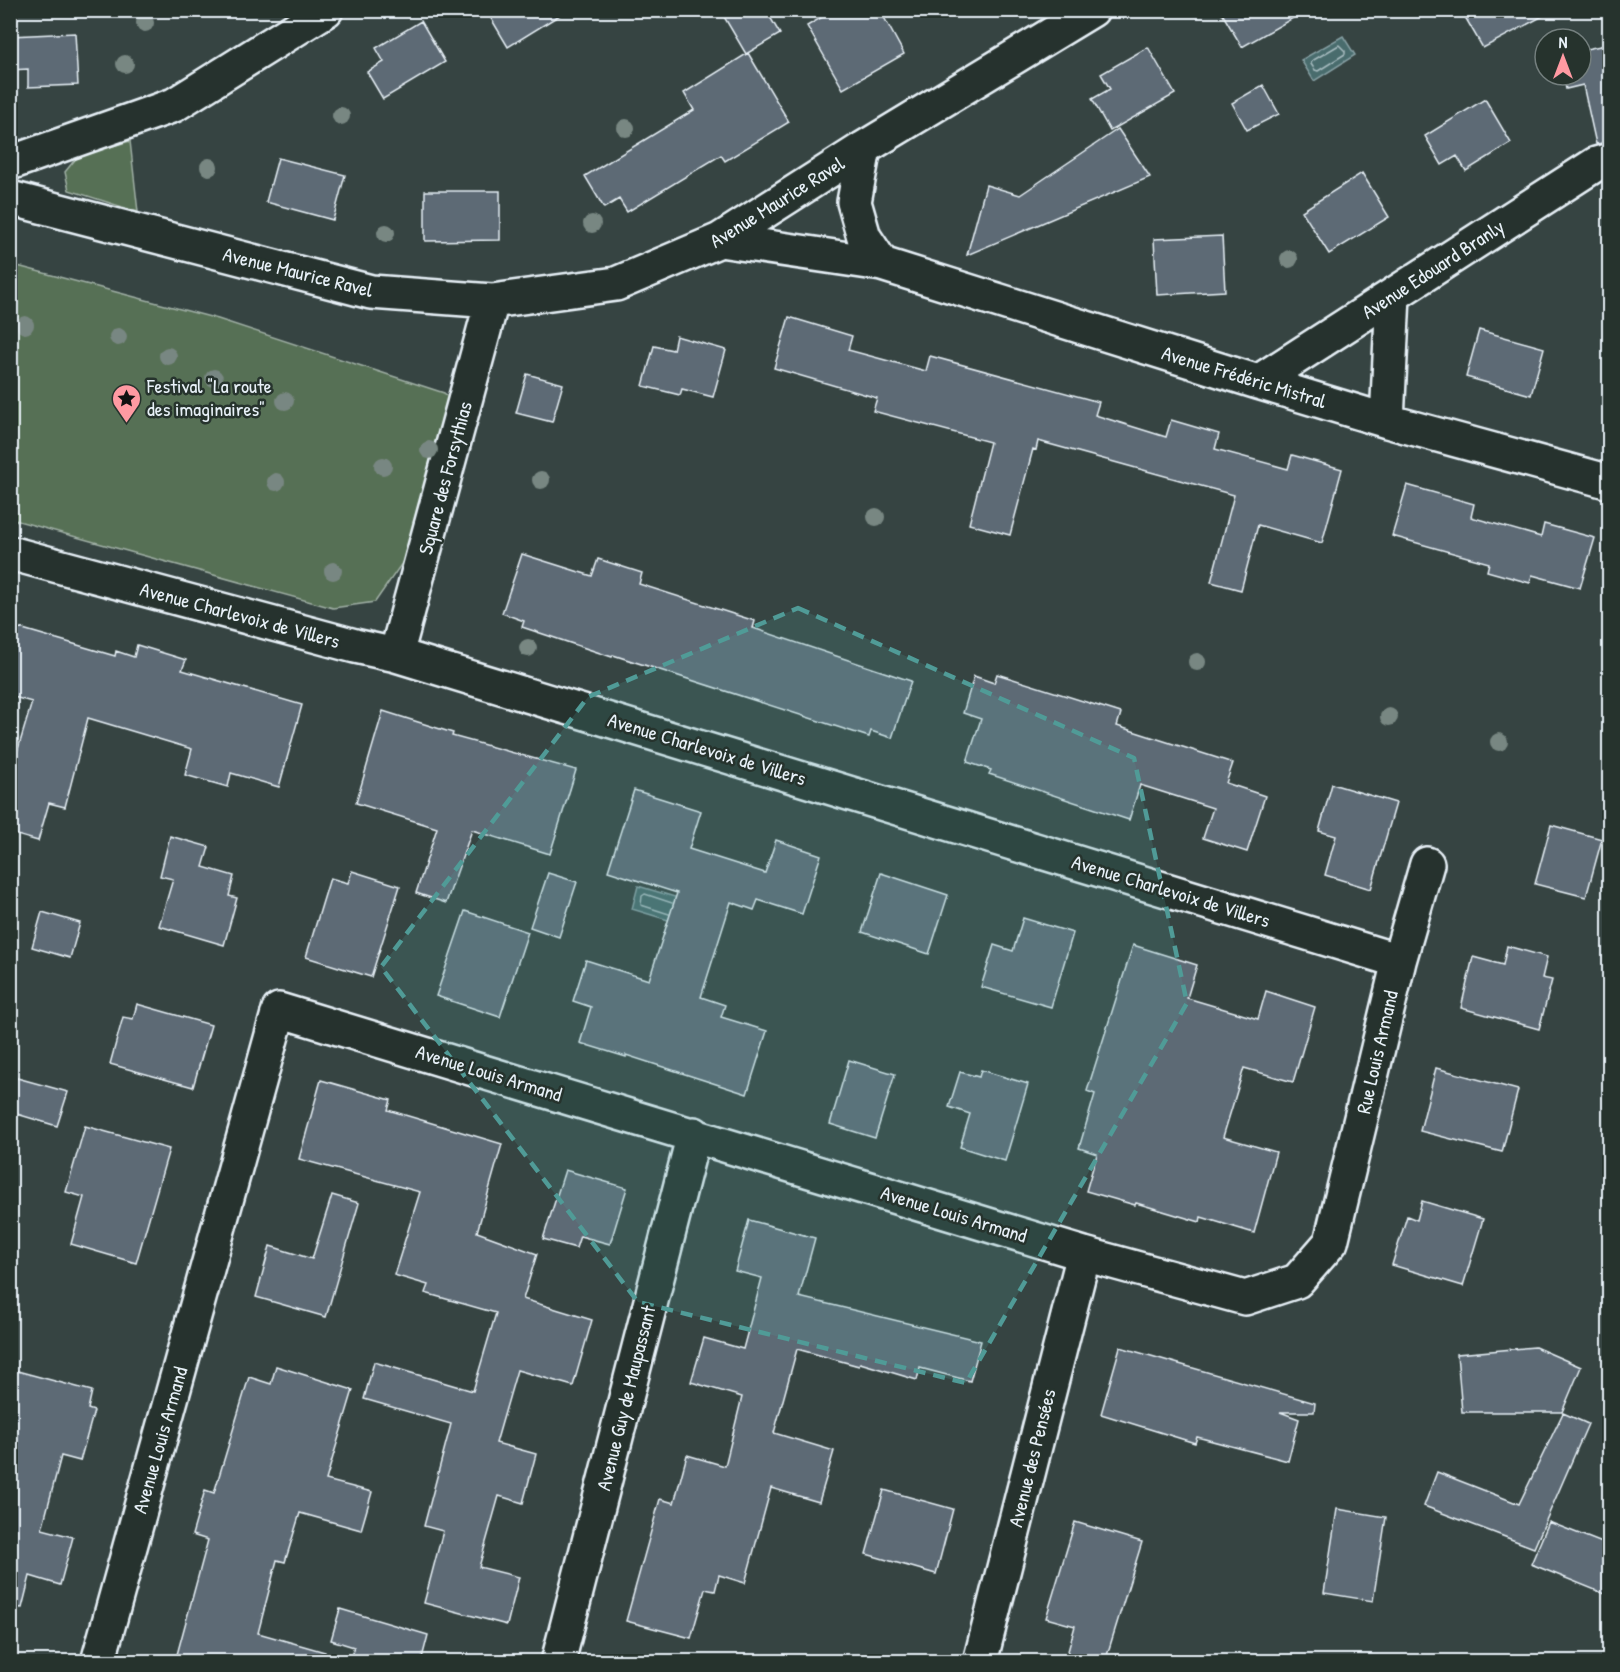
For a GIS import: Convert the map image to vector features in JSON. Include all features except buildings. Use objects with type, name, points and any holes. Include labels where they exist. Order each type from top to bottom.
[{"type":"street","points":[[10,164],[174,105],[326,10]]},
{"type":"street","name":"Avenue Maurice Ravel","points":[[10,198],[372,292],[492,301],[616,284],[720,240],[864,148],[1092,10]]},
{"type":"street","points":[[864,148],[854,202],[864,237],[882,264]]},
{"type":"street","name":"Avenue Edouard Branly","points":[[1258,382],[1596,164],[1610,160]]},
{"type":"street","name":"Avenue Frédéric Mistral","points":[[720,240],[882,264],[1387,421],[1610,482]]},
{"type":"street","points":[[1387,421],[1393,295]]},
{"type":"street","name":"Square des Forsythias","points":[[396,655],[492,301]]},
{"type":"street","name":"Avenue Charlevoix de Villers","points":[[10,553],[396,655],[1399,961]]},
{"type":"street","name":"Rue Louis Armand","points":[[1331,1242],[1399,961],[1427,864]]},
{"type":"street","name":"Avenue Louis Armand","points":[[98,1662],[279,1010],[1084,1254],[1245,1298],[1297,1281],[1331,1242]]},
{"type":"street","name":"Avenue Guy de Maupassant","points":[[558,1662],[694,1134]]},
{"type":"street","name":"Avenue des Pensées","points":[[981,1662],[1084,1254]]},
{"type":"highlighted area","points":[[798,608],[1134,758],[1187,1003],[966,1383],[638,1302],[381,967],[588,697]]},
{"type":"green space","points":[[130,141],[138,212],[69,190],[65,172],[78,156]]},
{"type":"green space","points":[[10,264],[218,319],[444,393],[452,400],[407,556],[375,602],[333,608],[11,519]]},
{"type":"water","points":[[1343,36],[1355,55],[1314,81],[1301,60]]},
{"type":"water","points":[[638,886],[685,900],[678,923],[632,909]]},
{"type":"place","name":"Festival \"La route des imaginaires\"","points":[[126,424]]}]
